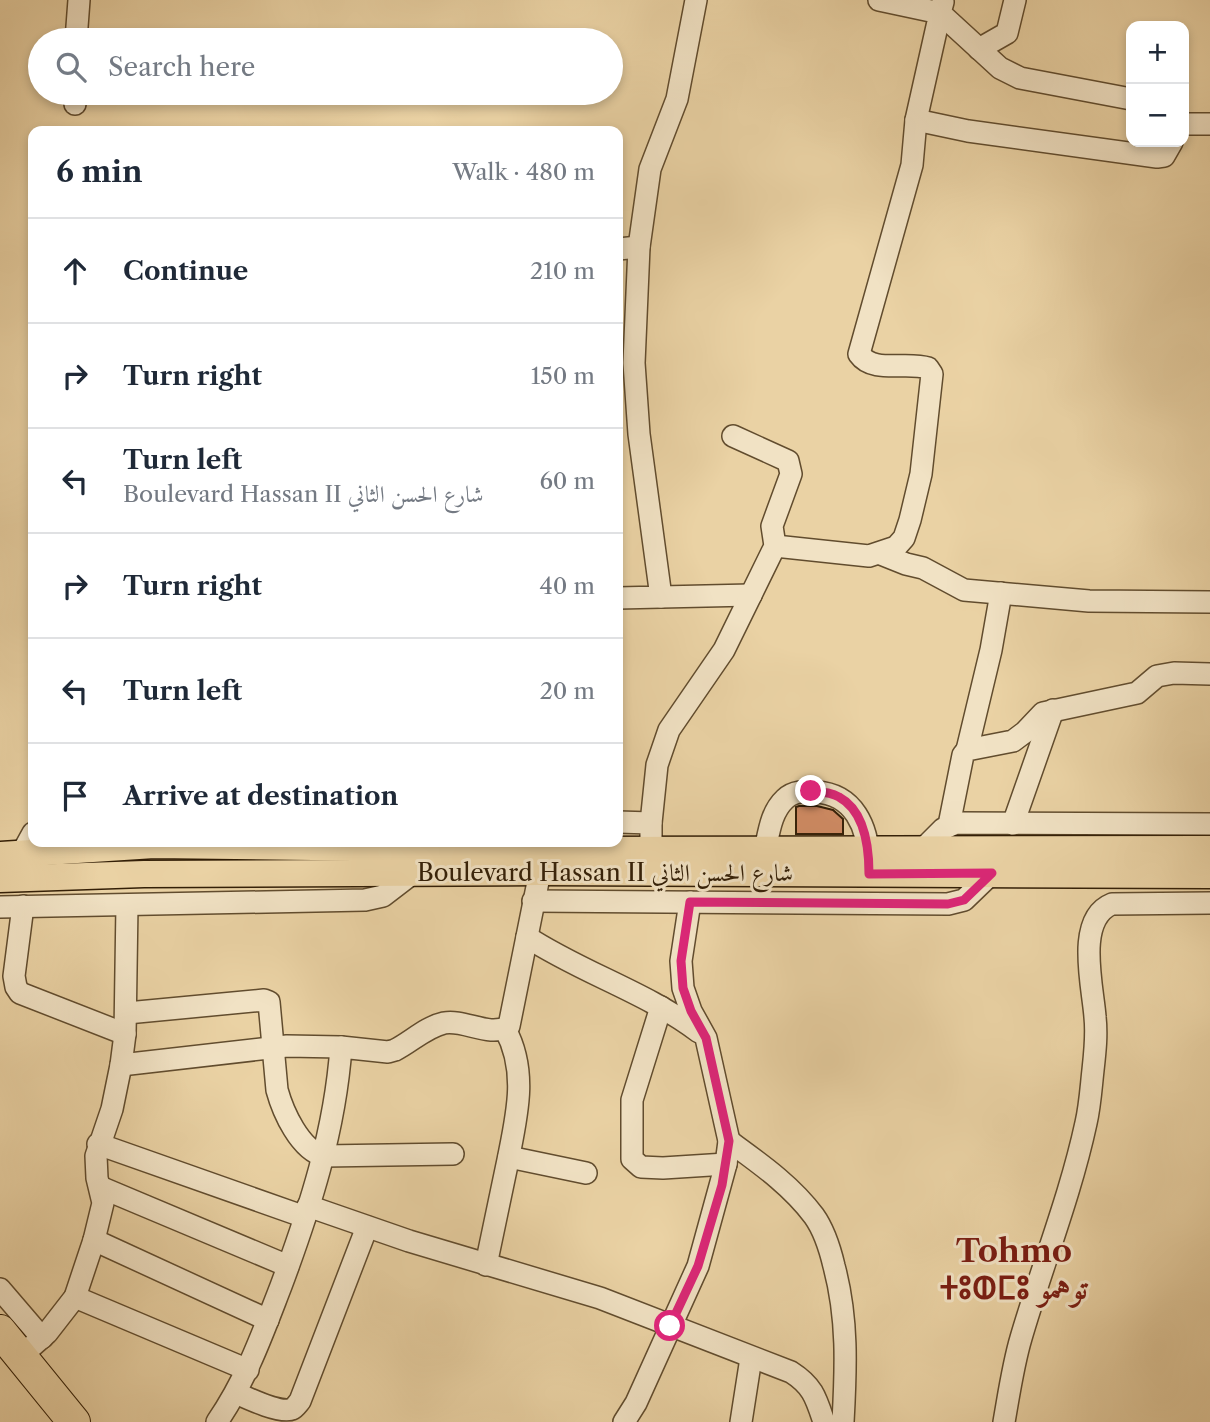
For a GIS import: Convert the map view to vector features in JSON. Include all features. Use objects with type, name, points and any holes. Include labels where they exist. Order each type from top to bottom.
[{"type":"highway","points":[[0,1331],[21,1350],[74,1422]]},
{"type":"highway","points":[[21,1350],[51,1422]]},
{"type":"main road","name":"Boulevard Hassan II شارع الحسن الثاني","points":[[476,847],[544,854],[869,862],[923,849],[1210,849]]},
{"type":"main road","name":"Boulevard Hassan II شارع الحسن الثاني","points":[[0,878],[144,874],[413,873],[544,854],[651,849],[765,850],[992,873],[1210,875]]},
{"type":"street","points":[[77,28],[79,0]]},
{"type":"street","points":[[661,597],[627,401],[634,363],[628,248],[650,169],[677,100],[696,0]]},
{"type":"street","points":[[878,0],[942,6],[979,49],[1000,68],[1020,78],[1126,98]]},
{"type":"street","points":[[979,49],[1007,33],[1014,0]]},
{"type":"street","points":[[775,546],[869,556],[881,554],[897,547],[904,538],[910,520],[921,474],[932,374],[923,366],[878,365],[864,361],[859,354],[912,165],[916,120],[942,6]]},
{"type":"street","points":[[916,120],[968,131],[1157,157],[1164,156],[1169,147]]},
{"type":"street","points":[[1189,124],[1210,124]]},
{"type":"street","points":[[651,849],[657,765],[669,730],[724,650],[775,546],[772,526],[791,474],[788,461],[733,436]]},
{"type":"street","points":[[881,554],[923,568],[964,590],[1089,601],[1210,602]]},
{"type":"street","points":[[949,825],[963,755],[967,750],[991,650],[1001,593]]},
{"type":"street","points":[[623,598],[751,595]]},
{"type":"street","points":[[967,750],[1013,741],[1043,713],[1137,693],[1157,676],[1174,673],[1210,674]]},
{"type":"street","points":[[1013,824],[1053,710]]},
{"type":"street","points":[[765,850],[771,822],[782,802],[797,792],[831,793],[849,804],[861,826],[869,862]]},
{"type":"street","points":[[623,822],[651,822]]},
{"type":"street","points":[[923,849],[949,825],[957,823],[1210,824]]},
{"type":"street","points":[[121,1065],[274,1048],[341,1047],[395,1050],[445,1023],[497,1031],[505,1029],[512,1020],[544,854]]},
{"type":"street","points":[[0,907],[365,900],[383,896],[413,873]]},
{"type":"street","points":[[533,901],[948,904],[964,900],[992,873]]},
{"type":"street","points":[[624,1422],[636,1403],[698,1266],[726,1164],[729,1141],[706,1038],[691,1011],[683,988],[681,961],[690,902]]},
{"type":"street","points":[[1004,1422],[1020,1340],[1061,1215],[1087,1121],[1096,1043],[1088,964],[1089,946],[1097,914],[1103,907],[1112,904],[1210,903]]},
{"type":"street","points":[[0,1289],[21,1350],[75,1297],[94,1240],[103,1203],[95,1165],[98,1144],[112,1109],[126,1023],[127,905]]},
{"type":"street","points":[[23,906],[14,976],[16,987],[29,999],[126,1023],[264,1000],[271,1006],[277,1090],[281,1103],[309,1148],[324,1156],[453,1154]]},
{"type":"street","points":[[527,937],[545,949],[661,1007],[706,1038]]},
{"type":"street","points":[[0,996],[14,976]]},
{"type":"street","points":[[661,1007],[632,1100],[632,1159],[641,1167],[726,1164]]},
{"type":"street","points":[[486,1265],[519,1101],[520,1082],[514,1045],[505,1029]]},
{"type":"street","points":[[217,1422],[248,1370],[288,1266],[324,1156],[338,1080],[341,1047]]},
{"type":"street","points":[[729,1141],[780,1180],[815,1217],[829,1247],[845,1314],[847,1353],[843,1422]]},
{"type":"street","points":[[98,1144],[306,1211],[600,1298],[790,1372],[806,1381],[824,1422]]},
{"type":"street","points":[[509,1157],[586,1173]]},
{"type":"street","points":[[100,1187],[288,1266]]},
{"type":"street","points":[[236,1393],[275,1408],[295,1408],[367,1227]]},
{"type":"street","points":[[94,1240],[268,1320]]},
{"type":"street","points":[[75,1297],[248,1370]]},
{"type":"street","points":[[741,1422],[751,1358]]},
{"type":"building","points":[[817,806],[833,810],[843,819],[843,834],[796,834],[796,807]]},
{"type":"district","name":"Tohmo ⵜⵓⵀⵎⵓ توهمو","points":[[1014,1270]]},
{"type":"route","points":[[670,1326],[698,1266],[722,1185],[729,1141],[706,1038],[691,1011],[683,988],[681,961],[690,902],[948,904],[971,896],[992,873],[869,874],[869,849],[849,804],[831,793],[811,791]]}]
